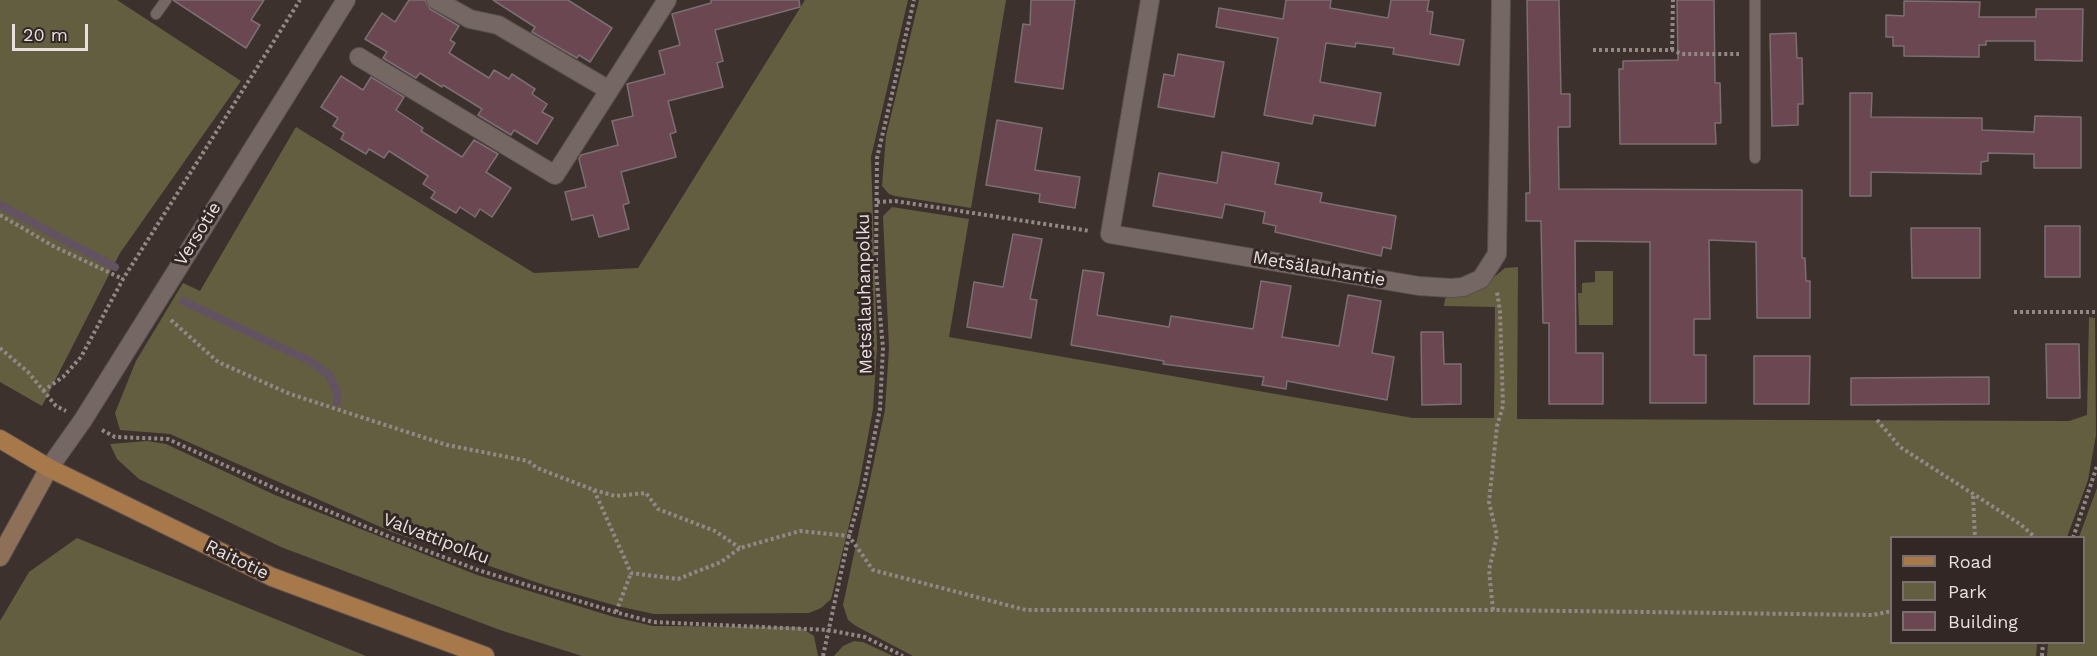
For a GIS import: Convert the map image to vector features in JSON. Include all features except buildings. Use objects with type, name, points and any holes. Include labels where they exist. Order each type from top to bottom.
[{"type":"main road","name":"Raitotie","points":[[0,439],[50,468],[272,577],[484,656]]},
{"type":"street","name":"Versotie","points":[[50,468],[83,420],[346,0]]},
{"type":"street","points":[[436,0],[470,19],[498,25],[609,90]]},
{"type":"street","points":[[359,57],[555,174],[667,0]]},
{"type":"street","points":[[1110,234],[1150,0]]},
{"type":"street","points":[[1490,268],[1497,254],[1499,239],[1501,0]]},
{"type":"street","name":"Metsälauhantie","points":[[1110,234],[1419,286],[1463,287],[1481,279],[1490,268]]},
{"type":"street","points":[[0,557],[50,468]]},
{"type":"lane","points":[[156,15],[166,0]]},
{"type":"lane","points":[[1755,0],[1755,158]]},
{"type":"path","points":[[43,391],[63,377],[81,357],[123,279],[300,0]]},
{"type":"path","name":"Metsälauhanpolku","points":[[823,656],[849,536],[864,485],[879,409],[883,348],[876,272],[877,158],[914,0]]},
{"type":"path","points":[[1672,50],[1673,0]]},
{"type":"path","points":[[1593,50],[1672,50],[1682,54],[1755,54]]},
{"type":"path","points":[[877,202],[895,201],[1110,234]]},
{"type":"path","points":[[0,215],[55,247],[123,279]]},
{"type":"path","points":[[1490,268],[1500,311],[1503,406],[1497,426],[1489,502],[1497,536],[1489,570],[1493,610]]},
{"type":"path","points":[[2014,312],[2097,312]]},
{"type":"path","points":[[164,314],[218,362],[290,394],[447,445],[528,461],[537,468],[615,496],[646,493],[658,509],[715,531],[740,548]]},
{"type":"path","name":"Valvattipolku","points":[[0,348],[28,372],[56,406],[115,437],[168,439],[276,489],[390,537],[478,570],[653,622],[828,630],[865,637],[903,656]]},
{"type":"path","points":[[1877,420],[1900,447],[2020,524],[2035,536]]},
{"type":"path","points":[[2073,536],[2097,466]]},
{"type":"path","points":[[594,490],[631,573],[615,612]]},
{"type":"path","points":[[1973,495],[1975,536]]},
{"type":"path","points":[[631,573],[678,579],[721,562],[740,548],[800,531],[849,536],[873,570],[1026,610],[1493,610],[1873,615],[1890,611]]},
{"type":"green space","points":[[0,0],[117,0],[241,81],[120,253],[42,406],[0,382]]},
{"type":"green space","points":[[805,0],[908,0],[871,157],[877,348],[873,409],[859,484],[831,599],[821,608],[809,613],[654,614],[617,606],[547,586],[392,532],[170,434],[120,430],[115,413],[136,361],[183,283],[200,291],[296,127],[534,273],[638,268]]},
{"type":"green space","points":[[919,0],[1006,0],[971,208],[895,196],[889,194],[882,186],[886,136]]},
{"type":"green space","points":[[892,207],[969,219],[949,337],[1413,418],[1494,418],[1495,307],[1444,306],[1448,296],[1476,292],[1505,268],[1518,267],[1517,419],[2069,421],[2087,415],[2089,317],[2095,318],[2096,435],[2088,480],[2067,536],[1890,536],[1890,644],[2037,644],[2036,656],[913,656],[856,626],[848,620],[843,605],[885,410],[889,348],[883,216]]},
{"type":"green space","points":[[1595,271],[1613,271],[1613,325],[1579,325],[1578,293],[1582,293],[1582,283],[1595,282]]},
{"type":"green space","points":[[147,441],[166,444],[275,495],[477,575],[614,617],[653,626],[800,627],[814,636],[818,656],[582,656],[500,630],[281,547],[139,479],[117,459],[110,444]]},
{"type":"green space","points":[[2097,488],[2097,656],[2047,656],[2048,644],[2085,644],[2085,536],[2079,536]]},
{"type":"green space","points":[[77,538],[366,656],[0,656],[0,621],[29,572]]},
{"type":"green space","points":[[854,641],[863,642],[893,656],[834,656],[843,646]]},
{"type":"waterway","points":[[0,205],[115,267]]},
{"type":"waterway","points":[[183,301],[310,361],[329,375],[337,392],[337,402]]}]
